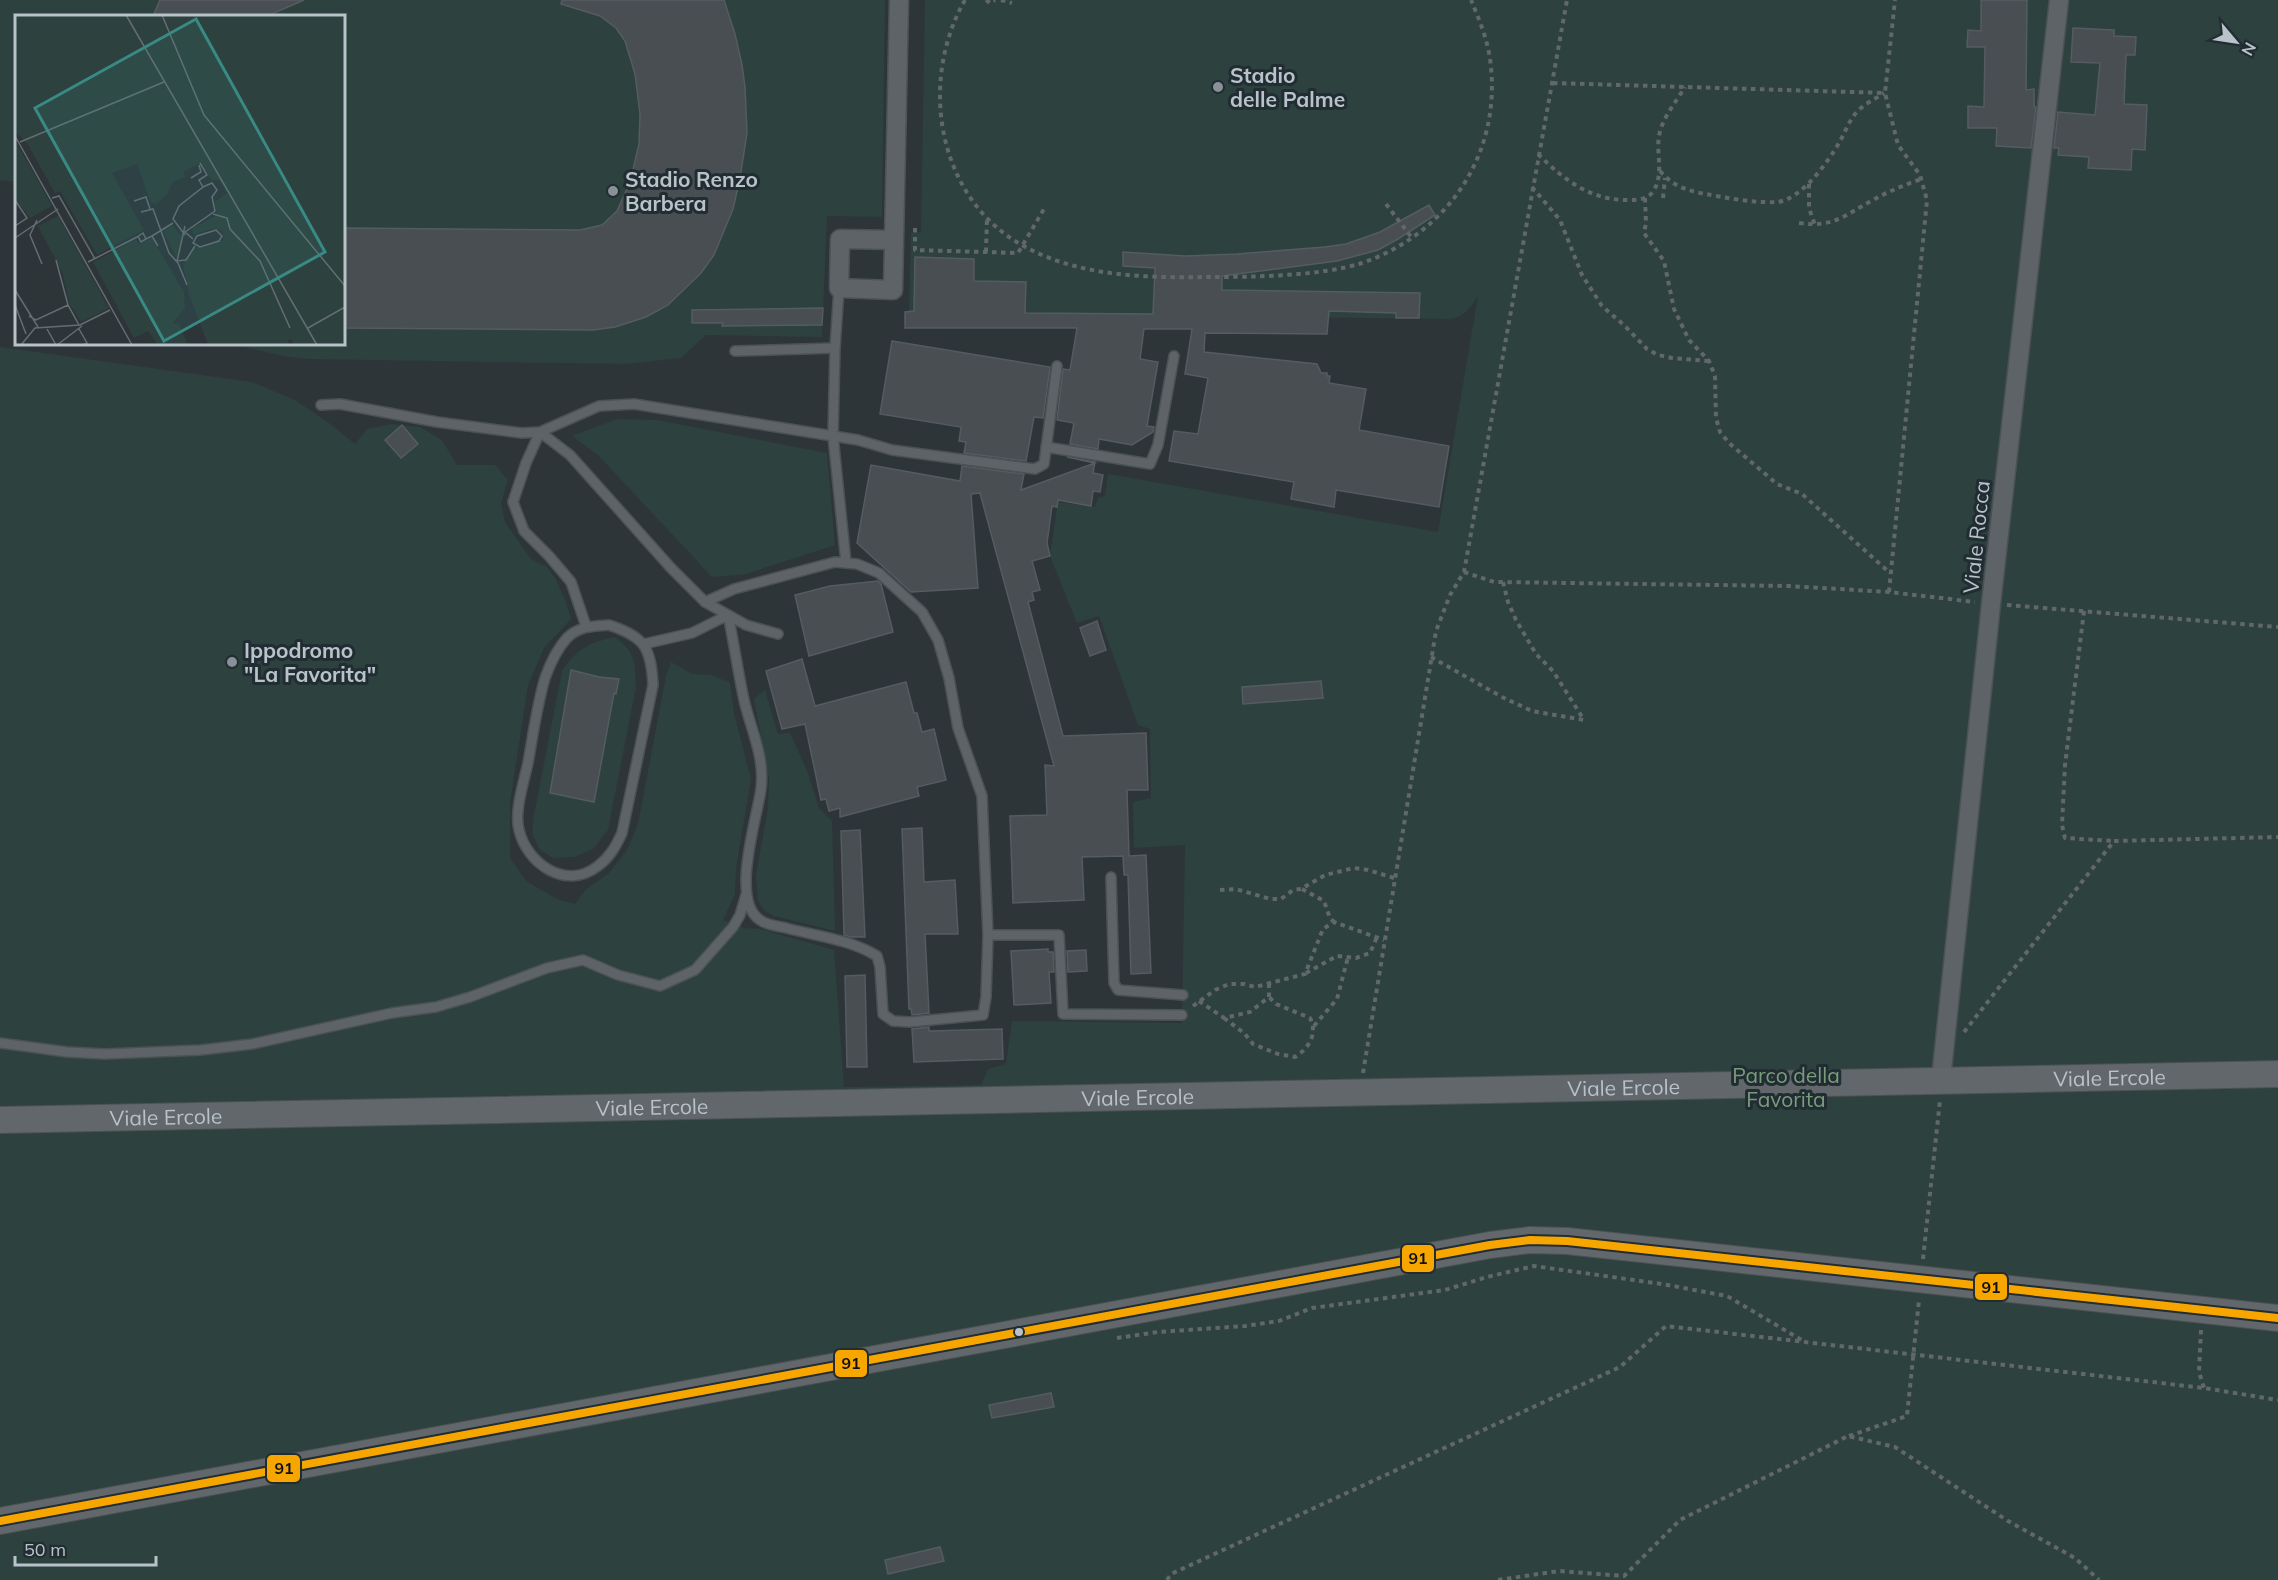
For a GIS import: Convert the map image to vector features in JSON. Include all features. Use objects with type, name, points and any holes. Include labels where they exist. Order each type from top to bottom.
[{"type":"street","points":[[894,240],[840,239],[839,288],[893,290],[899,0]]},
{"type":"street","name":"Viale Rocca","points":[[1941,1079],[1991,604],[2059,0]]},
{"type":"street","name":"Viale Ercole","points":[[0,1120],[1941,1079],[2278,1074]]},
{"type":"street","points":[[0,1521],[1530,1240],[1567,1240],[2278,1318]]},
{"type":"lane","points":[[839,288],[833,436],[846,563]]},
{"type":"lane","points":[[735,351],[835,348]]},
{"type":"lane","points":[[1046,447],[1150,464],[1158,446],[1174,356]]},
{"type":"lane","points":[[321,405],[340,404],[522,433],[540,432],[599,406],[634,404],[858,440],[892,450],[1035,469],[1044,464],[1058,366]]},
{"type":"lane","points":[[540,432],[570,455],[671,568],[705,602],[746,625],[778,634]]},
{"type":"lane","points":[[540,432],[526,463],[513,502],[524,531],[571,582],[586,626]]},
{"type":"lane","points":[[705,602],[734,589],[835,562],[857,564],[879,573],[922,612],[938,640],[949,678],[957,728],[982,796],[988,935],[986,997],[983,1016],[910,1022],[893,1021],[882,1014],[880,967],[877,956],[865,949],[836,940],[761,921],[751,913],[746,895]]},
{"type":"lane","points":[[644,644],[692,633],[728,615]]},
{"type":"lane","points":[[0,1043],[67,1052],[105,1054],[201,1050],[252,1044],[392,1013],[436,1007],[470,997],[547,968],[583,960],[618,975],[660,986],[695,970],[734,927],[740,915],[746,895],[747,864],[761,788],[762,764],[744,702],[728,615]]},
{"type":"lane","points":[[609,625],[627,631],[644,644],[651,661],[653,685],[622,833],[612,852],[598,867],[582,874],[567,875],[548,871],[534,861],[525,850],[518,828],[519,806],[545,677],[553,659],[568,637],[586,626],[609,625]]},
{"type":"lane","points":[[1111,877],[1114,983],[1118,990],[1182,995]]},
{"type":"lane","points":[[988,935],[1059,935],[1063,1014],[1182,1015]]},
{"type":"path","points":[[964,0],[951,28],[942,64],[939,106],[941,128],[955,171],[970,196],[1002,231],[1023,245],[1078,267],[1106,272],[1184,278],[1237,277],[1340,268],[1385,253],[1431,224],[1464,184],[1485,138],[1492,85],[1490,58],[1483,29],[1471,0]]},
{"type":"path","points":[[986,0],[990,3],[994,0]]},
{"type":"path","points":[[1001,0],[1012,3]]},
{"type":"path","points":[[1359,1092],[1431,657],[1436,631],[1450,595],[1464,572],[1567,0]]},
{"type":"path","points":[[1889,592],[1928,200],[1921,178],[1898,145],[1885,93],[1895,0]]},
{"type":"path","points":[[1553,82],[1885,93]]},
{"type":"path","points":[[1538,153],[1559,175],[1581,190],[1615,201],[1645,198],[1653,191],[1660,171],[1658,152],[1660,133],[1667,115],[1685,87]]},
{"type":"path","points":[[1660,171],[1670,182],[1685,190],[1731,198],[1779,202],[1803,189],[1821,172],[1860,108],[1885,93]]},
{"type":"path","points":[[1663,198],[1665,177]]},
{"type":"path","points":[[1799,223],[1815,225],[1833,222],[1921,178]]},
{"type":"path","points":[[1809,183],[1809,208],[1815,225]]},
{"type":"path","points":[[1532,187],[1560,220],[1582,275],[1602,306],[1647,349],[1658,355],[1709,361]]},
{"type":"path","points":[[1645,198],[1644,233],[1664,261],[1674,309],[1689,340],[1709,361],[1715,376],[1716,417],[1720,432],[1728,443],[1777,484],[1802,494],[1891,573]]},
{"type":"path","points":[[1386,204],[1412,238]]},
{"type":"path","points":[[915,228],[915,250],[1018,253],[1044,209]]},
{"type":"path","points":[[986,252],[987,216]]},
{"type":"path","points":[[1464,572],[1494,582],[1789,586],[1889,592],[1991,604],[2278,627]]},
{"type":"path","points":[[1431,657],[1532,711],[1584,720],[1553,671],[1536,654],[1516,620],[1503,582]]},
{"type":"path","points":[[2084,611],[2066,765],[2062,825],[2065,838],[2114,841],[2278,837]]},
{"type":"path","points":[[1964,1033],[2114,841]]},
{"type":"path","points":[[1220,890],[1236,889],[1270,899],[1281,899],[1293,890],[1301,889],[1325,875],[1354,868],[1394,878]]},
{"type":"path","points":[[1301,889],[1324,901],[1330,918],[1335,922],[1384,940]]},
{"type":"path","points":[[1305,974],[1323,929],[1335,922]]},
{"type":"path","points":[[1182,1015],[1215,990],[1229,984],[1255,987],[1305,974],[1337,956],[1356,958],[1370,953],[1377,937]]},
{"type":"path","points":[[1199,1001],[1244,1033],[1253,1044],[1278,1054],[1295,1057],[1303,1052],[1312,1038],[1314,1026],[1337,999],[1348,957]]},
{"type":"path","points":[[1269,983],[1269,997],[1276,1004],[1310,1018],[1314,1026]]},
{"type":"path","points":[[1224,1018],[1250,1012],[1269,997]]},
{"type":"path","points":[[1498,1580],[1560,1571],[1624,1576],[1680,1520],[1848,1436],[1907,1416],[1941,1079]]},
{"type":"path","points":[[1107,1340],[1158,1332],[1245,1326],[1279,1321],[1312,1308],[1445,1290],[1534,1266],[1728,1296],[1805,1342]]},
{"type":"path","points":[[2199,1310],[2202,1337],[2199,1372],[2204,1388]]},
{"type":"path","points":[[1167,1580],[1171,1574],[1620,1368],[1666,1326],[2204,1388],[2278,1400]]},
{"type":"path","points":[[1848,1436],[1895,1447],[2008,1521],[2074,1558],[2099,1580]]},
{"type":"green space","name":"Stadio Renzo Barbera","points":[[0,0],[885,0],[882,217],[827,216],[822,337],[706,335],[681,358],[627,364],[309,359],[283,356],[237,345],[345,345],[345,15],[15,15],[15,182],[0,180]]},
{"type":"green space","name":"Parco della Favorita","points":[[925,0],[2278,0],[2278,1580],[0,1580],[0,347],[252,382],[295,400],[355,444],[367,429],[391,424],[420,427],[442,440],[457,465],[495,465],[508,480],[501,503],[505,522],[531,559],[547,567],[555,578],[571,619],[544,648],[528,685],[510,803],[510,858],[526,881],[557,899],[575,904],[585,890],[609,873],[627,850],[638,824],[666,676],[671,662],[692,674],[712,675],[730,683],[734,713],[751,779],[736,868],[735,894],[723,920],[744,928],[760,929],[834,950],[844,1087],[981,1085],[988,1069],[1006,1064],[1012,1021],[1182,1023],[1185,845],[1134,848],[1133,802],[1151,798],[1150,729],[1138,725],[1099,616],[1077,623],[1050,556],[1058,502],[1095,507],[1098,498],[1105,496],[1108,474],[1438,532],[1478,296],[1462,314],[1448,319],[909,312],[911,233],[921,232]]},
{"type":"green space","points":[[617,419],[657,420],[827,453],[835,545],[746,574],[712,577],[598,455],[572,436]]},
{"type":"green space","points":[[615,637],[631,653],[636,687],[608,830],[593,849],[574,857],[553,858],[539,849],[532,833],[562,671],[584,648]]},
{"type":"green space","points":[[765,690],[778,734],[790,733],[808,773],[819,808],[832,821],[835,931],[774,916],[765,911],[758,901],[756,875],[768,808],[769,778],[754,699]]},
{"type":"building","points":[[160,0],[304,0],[269,15],[153,15]]},
{"type":"building","points":[[562,0],[724,0],[742,65],[747,133],[733,209],[714,255],[701,273],[668,305],[646,317],[615,327],[593,330],[345,328],[345,228],[580,230],[602,225],[617,211],[630,182],[639,144],[640,114],[635,74],[625,41],[616,28],[600,16],[561,4]]},
{"type":"building","points":[[1981,0],[2027,0],[2026,90],[2034,89],[2034,107],[2036,107],[2031,148],[1996,146],[1997,128],[1968,128],[1968,106],[1984,107],[1985,47],[1967,47],[1968,30],[1981,31]]},
{"type":"building","points":[[2073,28],[2114,30],[2114,36],[2136,37],[2135,55],[2126,55],[2124,104],[2147,105],[2145,150],[2132,149],[2131,170],[2088,168],[2089,157],[2058,155],[2059,148],[2054,148],[2058,112],[2095,115],[2100,63],[2071,62]]},
{"type":"building","points":[[1429,205],[1435,215],[1378,250],[1337,261],[1222,276],[1222,290],[1420,293],[1419,318],[1396,318],[1396,313],[1329,311],[1327,334],[1205,333],[1204,352],[1317,364],[1321,373],[1327,373],[1327,376],[1330,376],[1329,383],[1366,389],[1359,430],[1449,446],[1439,507],[1336,490],[1334,507],[1291,499],[1294,482],[1169,461],[1174,431],[1198,434],[1208,378],[1185,374],[1192,329],[1144,329],[1140,359],[1158,362],[1147,426],[1154,427],[1153,432],[1132,445],[1099,439],[1098,449],[1070,444],[1074,423],[1057,420],[1063,369],[1070,370],[1077,328],[905,328],[905,312],[914,311],[915,257],[974,259],[974,281],[1026,282],[1025,313],[1153,314],[1155,268],[1123,266],[1123,252],[1186,256],[1237,254],[1346,244],[1380,232]]},
{"type":"building","points":[[823,308],[822,325],[722,326],[723,323],[692,323],[692,310]]},
{"type":"building","points":[[892,341],[1050,367],[1043,418],[1034,417],[1026,461],[964,453],[966,442],[959,441],[961,427],[880,414]]},
{"type":"building","points":[[402,425],[418,444],[401,458],[385,440]]},
{"type":"building","points":[[1095,463],[1093,473],[1103,475],[1100,492],[1093,491],[1091,506],[1058,500],[1057,507],[1052,506],[1047,543],[1050,556],[1032,561],[1040,590],[1032,592],[1034,600],[1028,602],[1063,736],[1146,733],[1148,790],[1127,790],[1129,856],[1146,855],[1151,973],[1131,974],[1128,875],[1124,875],[1123,856],[1082,857],[1084,900],[1013,903],[1010,816],[1047,815],[1045,765],[1054,766],[980,493],[971,494],[978,588],[911,592],[857,543],[871,465],[960,481],[962,466],[1024,474],[1021,490]]},
{"type":"building","points":[[878,581],[881,584],[893,632],[809,656],[795,595],[830,586]]},
{"type":"building","points":[[1097,621],[1106,650],[1090,656],[1080,628]]},
{"type":"building","points":[[802,659],[815,706],[906,682],[914,713],[917,713],[922,732],[934,729],[946,780],[917,787],[919,796],[840,817],[840,808],[829,811],[826,799],[821,800],[805,724],[782,729],[766,671]]},
{"type":"building","points":[[571,670],[619,679],[616,694],[614,693],[594,802],[550,793]]},
{"type":"building","points":[[1321,681],[1323,698],[1243,704],[1242,687]]},
{"type":"building","points":[[922,828],[924,882],[955,880],[958,934],[925,934],[929,1013],[912,1015],[909,1009],[902,829]]},
{"type":"building","points":[[860,830],[865,937],[851,937],[844,935],[841,831]]},
{"type":"building","points":[[1048,949],[1048,952],[1053,952],[1054,972],[1049,972],[1051,1003],[1014,1005],[1011,951]]},
{"type":"building","points":[[1086,950],[1087,971],[1068,972],[1067,951]]},
{"type":"building","points":[[865,975],[867,1067],[847,1067],[845,976]]},
{"type":"building","points":[[929,1027],[929,1031],[1002,1029],[1003,1059],[914,1062],[912,1029]]},
{"type":"building","points":[[1051,1393],[1054,1407],[992,1418],[989,1405]]},
{"type":"building","points":[[940,1547],[944,1561],[888,1574],[885,1560]]},
{"type":"transit line","name":"91","points":[[0,1521],[1490,1245],[1530,1240],[1567,1241],[2278,1318]]},
{"type":"place","name":"Stadio delle Palme","points":[[1218,87]]},
{"type":"place","name":"Stadio Renzo Barbera","points":[[613,191]]},
{"type":"place","name":"Ippodromo \"La Favorita\"","points":[[232,662]]}]
